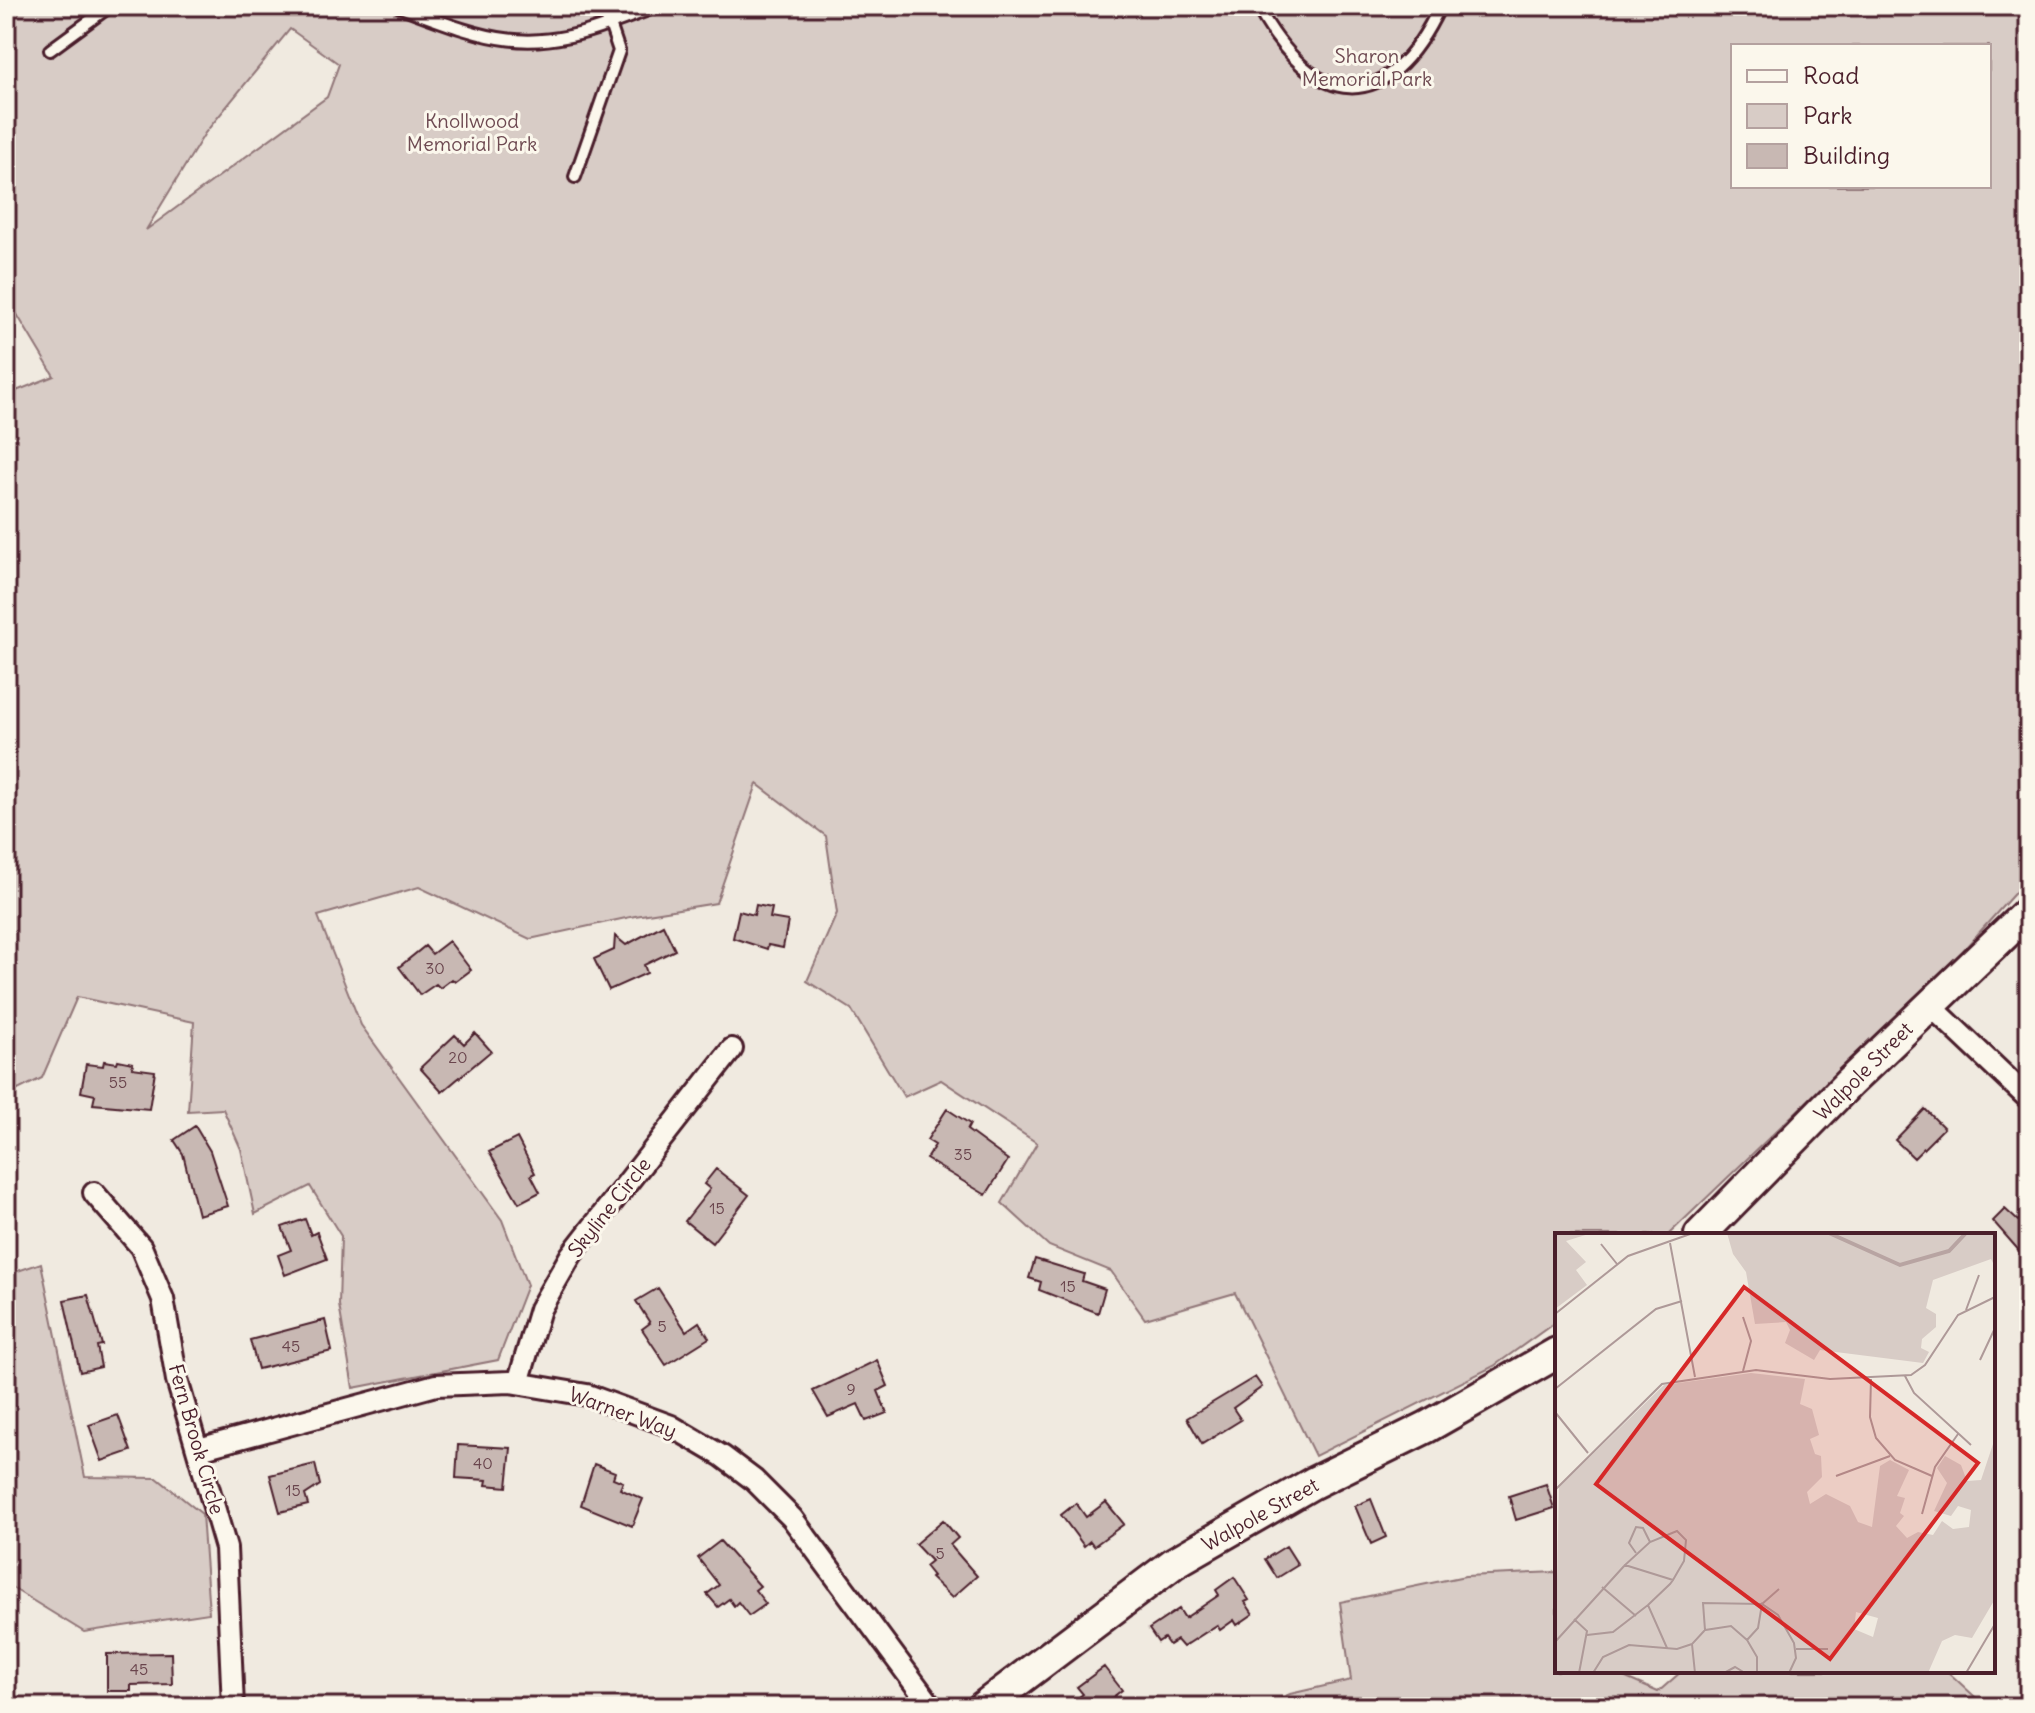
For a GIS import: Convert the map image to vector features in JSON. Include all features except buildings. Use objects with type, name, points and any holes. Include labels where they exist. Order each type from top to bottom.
[{"type":"main road","name":"Walpole Street","points":[[1702,1233],[1930,1005],[2029,911]]},
{"type":"main road","name":"Walpole Street","points":[[983,1707],[1174,1563],[1313,1483],[1427,1427],[1555,1354]]},
{"type":"street","points":[[1930,1005],[2029,1099]]},
{"type":"street","name":"Skyline Circle","points":[[518,1383],[540,1309],[571,1255],[732,1049]]},
{"type":"street","name":"Fern Brook Circle","points":[[94,1193],[132,1234],[152,1270],[163,1299],[177,1380],[226,1548],[233,1707]]},
{"type":"street","name":"Warner Way","points":[[199,1449],[436,1385],[518,1383],[587,1395],[671,1426],[754,1480],[792,1518],[932,1707]]},
{"type":"lane","points":[[50,50],[110,6]]},
{"type":"lane","points":[[398,6],[474,34],[515,41],[573,38],[659,6]]},
{"type":"lane","points":[[575,177],[619,51],[610,24],[599,6]]},
{"type":"lane","points":[[1257,6],[1283,48],[1297,63],[1326,83],[1341,87],[1374,84],[1389,77],[1410,56],[1440,6]]},
{"type":"green space","points":[[6,6],[2029,6],[2029,877],[1959,955],[1670,1233],[1555,1233],[1555,1322],[1494,1366],[1315,1456],[1235,1293],[1145,1319],[1111,1271],[1049,1246],[1002,1203],[1037,1143],[941,1080],[904,1097],[851,1009],[807,981],[837,913],[826,836],[757,784],[716,903],[635,916],[530,939],[419,887],[318,916],[361,1025],[502,1220],[527,1285],[498,1360],[353,1388],[339,1305],[341,1236],[310,1186],[255,1214],[241,1149],[223,1109],[188,1111],[194,1022],[77,997],[42,1078],[6,1096],[6,395],[54,376],[6,296]],"holes":[[[290,29],[339,64],[327,97],[146,230],[205,133]]]},
{"type":"green space","points":[[41,1263],[85,1477],[157,1478],[202,1514],[209,1613],[84,1632],[6,1584],[6,1275]]},
{"type":"green space","points":[[1555,1572],[1555,1673],[1615,1673],[1658,1692],[1680,1673],[1949,1673],[1986,1707],[1262,1707],[1290,1694],[1351,1680],[1340,1602],[1465,1576]]},
{"type":"park label","name":"Sharon Memorial Park","points":[[1367,66]]},
{"type":"park label","name":"Knollwood Memorial Park","points":[[472,132]]}]
